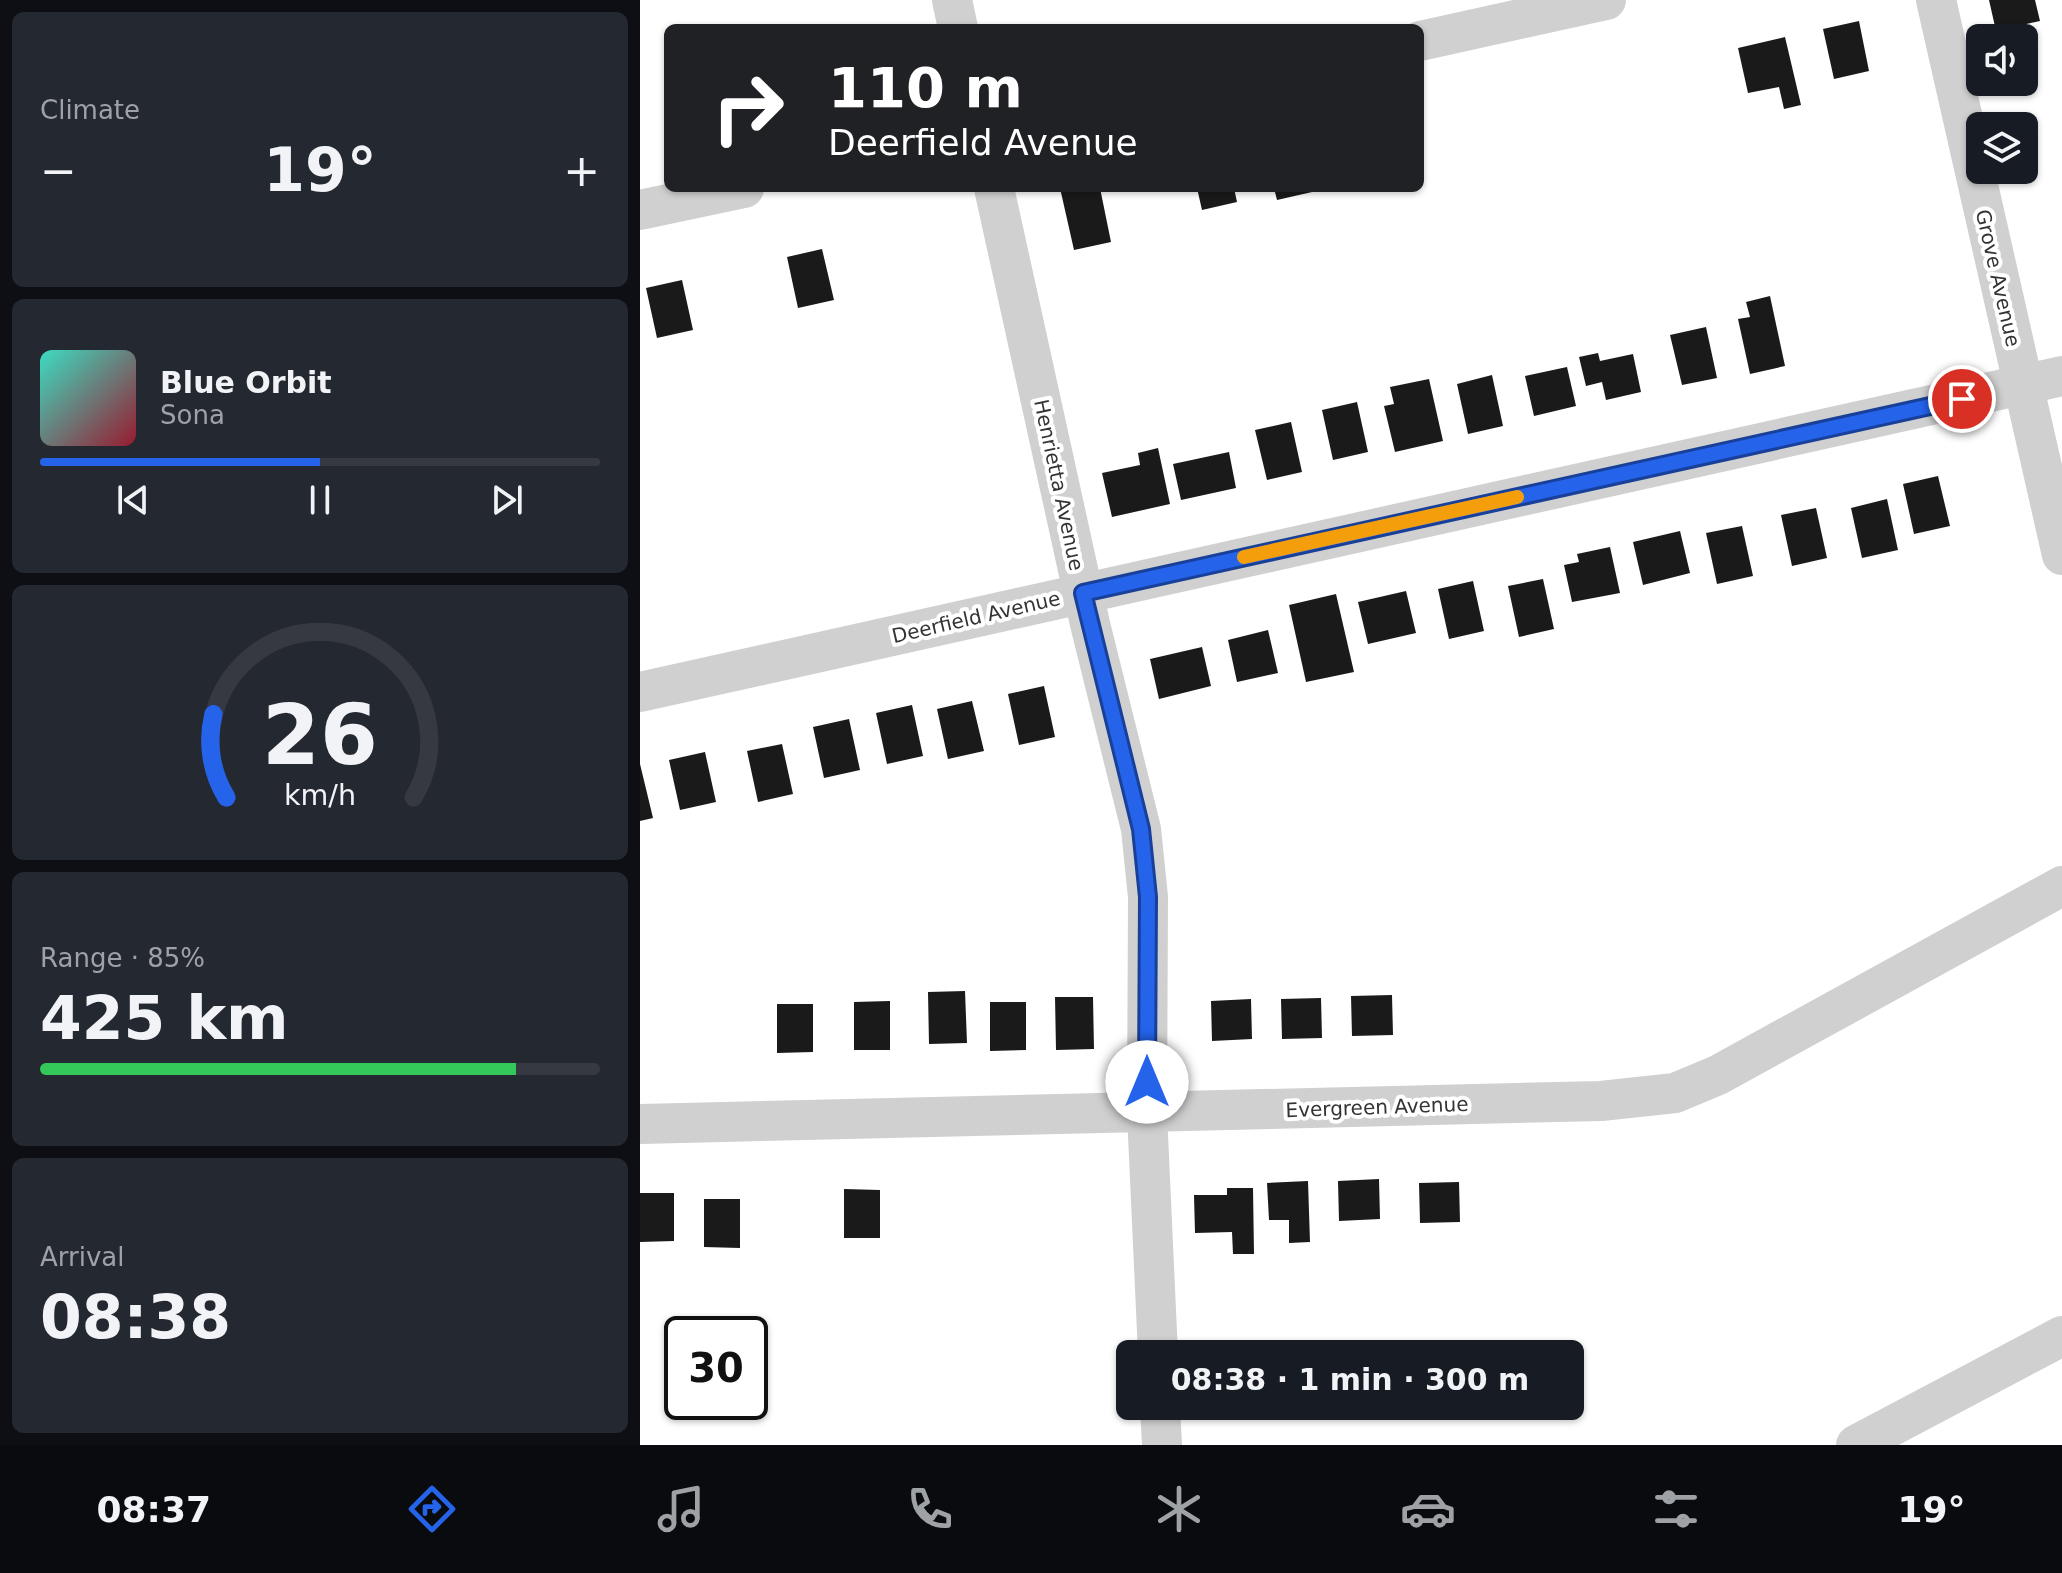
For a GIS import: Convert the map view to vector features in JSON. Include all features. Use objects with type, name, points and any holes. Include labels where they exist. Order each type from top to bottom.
[{"type":"street","points":[[952,0],[957,24]]},
{"type":"street","points":[[1424,40],[1606,0]]},
{"type":"street","name":"Grove Avenue","points":[[1936,0],[2062,555]]},
{"type":"street","points":[[640,210],[725,192]]},
{"type":"street","name":"Henrietta Avenue","points":[[995,192],[1083,593],[1141,829],[1148,897],[1147,1113],[1157,1340]]},
{"type":"street","name":"Deerfield Avenue","points":[[640,692],[2062,376]]},
{"type":"street","name":"Evergreen Avenue","points":[[640,1124],[1585,1101],[1675,1093],[1718,1075],[2062,886]]},
{"type":"street","points":[[1856,1445],[2062,1336]]},
{"type":"street","points":[[1161,1420],[1162,1445]]},
{"type":"building","points":[[1989,0],[2035,0],[2040,21],[1994,24]]},
{"type":"building","points":[[1859,21],[1869,71],[1834,79],[1823,29]]},
{"type":"building","points":[[1785,37],[1801,105],[1784,109],[1779,87],[1748,93],[1738,48]]},
{"type":"building","points":[[1061,192],[1101,192],[1111,242],[1074,250]]},
{"type":"building","points":[[1198,192],[1235,192],[1237,202],[1202,210]]},
{"type":"building","points":[[1275,192],[1312,192],[1277,200]]},
{"type":"building","points":[[822,249],[834,300],[798,308],[787,257]]},
{"type":"building","points":[[682,280],[693,330],[657,338],[646,288]]},
{"type":"building","points":[[1770,296],[1785,366],[1750,374],[1738,319],[1750,317],[1746,302]]},
{"type":"building","points":[[1706,327],[1717,378],[1682,385],[1670,335]]},
{"type":"building","points":[[1598,353],[1600,361],[1633,354],[1641,392],[1606,400],[1602,382],[1586,386],[1579,357]]},
{"type":"building","points":[[1567,367],[1576,406],[1534,416],[1525,376]]},
{"type":"building","points":[[1492,375],[1503,426],[1468,434],[1457,384]]},
{"type":"building","points":[[1429,379],[1443,441],[1395,452],[1384,406],[1394,404],[1390,387]]},
{"type":"building","points":[[1357,402],[1368,452],[1333,460],[1322,410]]},
{"type":"building","points":[[1291,422],[1302,472],[1267,480],[1255,430]]},
{"type":"building","points":[[1158,448],[1170,504],[1112,517],[1102,473],[1140,465],[1138,453]]},
{"type":"building","points":[[1229,452],[1236,488],[1181,500],[1173,464]]},
{"type":"building","points":[[1938,476],[1950,526],[1914,534],[1903,484]]},
{"type":"building","points":[[1887,499],[1898,550],[1862,558],[1851,508]]},
{"type":"building","points":[[1816,508],[1827,558],[1792,566],[1781,515]]},
{"type":"building","points":[[1742,526],[1753,576],[1717,584],[1706,533]]},
{"type":"building","points":[[1680,531],[1690,573],[1643,585],[1633,542]]},
{"type":"building","points":[[1610,547],[1620,593],[1572,602],[1564,565],[1579,562],[1577,554]]},
{"type":"building","points":[[1543,579],[1554,629],[1519,637],[1508,586]]},
{"type":"building","points":[[1473,581],[1484,631],[1449,639],[1438,589]]},
{"type":"building","points":[[1406,591],[1416,633],[1368,644],[1358,602]]},
{"type":"building","points":[[1336,594],[1354,672],[1306,682],[1289,605]]},
{"type":"building","points":[[1268,630],[1278,673],[1237,682],[1228,640]]},
{"type":"building","points":[[1202,647],[1211,686],[1159,699],[1150,659]]},
{"type":"building","points":[[1044,686],[1055,737],[1019,745],[1008,694]]},
{"type":"building","points":[[972,701],[984,751],[948,759],[937,709]]},
{"type":"building","points":[[912,705],[923,756],[887,764],[876,713]]},
{"type":"building","points":[[849,719],[860,770],[824,778],[813,727]]},
{"type":"building","points":[[782,744],[793,794],[758,802],[747,751]]},
{"type":"building","points":[[705,752],[716,802],[680,810],[669,760]]},
{"type":"building","points":[[640,764],[653,818],[640,821]]},
{"type":"building","points":[[965,991],[967,1043],[929,1044],[928,992]]},
{"type":"building","points":[[1392,995],[1393,1035],[1352,1036],[1351,996]]},
{"type":"building","points":[[1055,997],[1093,997],[1094,1049],[1056,1050]]},
{"type":"building","points":[[1321,998],[1322,1038],[1282,1039],[1281,999]]},
{"type":"building","points":[[1251,999],[1252,1039],[1212,1041],[1211,1001]]},
{"type":"building","points":[[890,1001],[890,1050],[854,1050],[854,1002]]},
{"type":"building","points":[[990,1002],[1026,1002],[1026,1050],[990,1051]]},
{"type":"building","points":[[777,1004],[813,1004],[813,1052],[777,1053]]},
{"type":"building","points":[[1379,1179],[1380,1219],[1339,1221],[1338,1181]]},
{"type":"building","points":[[1308,1181],[1310,1242],[1289,1243],[1289,1220],[1269,1220],[1267,1183]]},
{"type":"building","points":[[1459,1182],[1460,1222],[1420,1223],[1419,1183]]},
{"type":"building","points":[[1227,1188],[1253,1188],[1254,1254],[1233,1254],[1232,1232],[1195,1233],[1194,1195],[1227,1195]]},
{"type":"building","points":[[844,1189],[880,1190],[880,1238],[844,1238]]},
{"type":"building","points":[[640,1193],[674,1193],[674,1241],[640,1242]]},
{"type":"building","points":[[704,1199],[740,1199],[740,1248],[704,1247]]},
{"type":"slow traffic","points":[[1244,557],[1517,497]]},
{"type":"route","points":[[1147,1082],[1148,897],[1141,829],[1083,593],[1962,399]]}]
